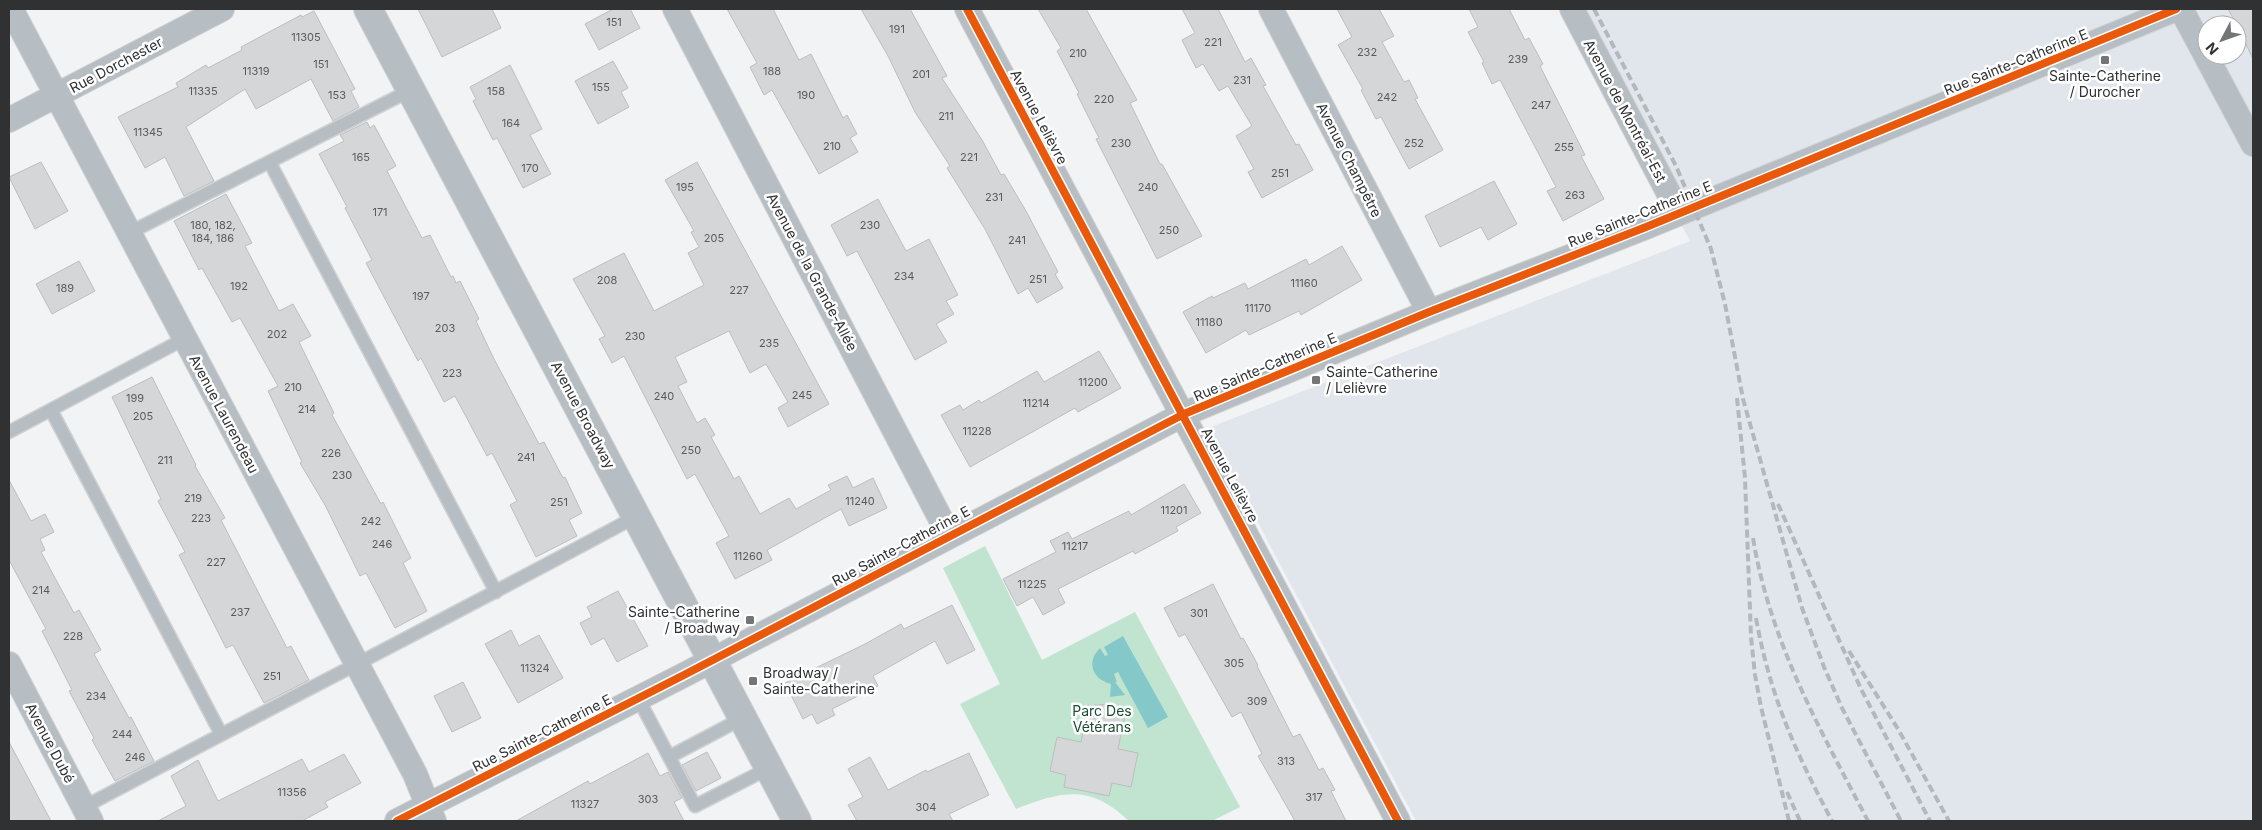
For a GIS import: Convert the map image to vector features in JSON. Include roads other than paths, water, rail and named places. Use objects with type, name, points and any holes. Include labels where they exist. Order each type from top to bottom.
[{"type":"street","name":"Avenue Laurendeau","points":[[12,9],[184,339],[415,774],[431,813]]},
{"type":"street","name":"Rue Dorchester","points":[[9,120],[222,9]]},
{"type":"street","name":"Avenue Broadway","points":[[368,9],[798,821]]},
{"type":"street","name":"Avenue de la Grande-Allée","points":[[675,9],[949,535]]},
{"type":"street","name":"Avenue Lelièvre","points":[[967,9],[1184,414],[1398,821]]},
{"type":"street","name":"Avenue Champêtre","points":[[1270,9],[1429,312]]},
{"type":"street","name":"Avenue de Montréal-Est","points":[[1572,9],[1679,213]]},
{"type":"street","name":"Rue Sainte-Catherine E","points":[[397,821],[431,813],[638,698],[1184,414],[1429,312],[1679,213],[2176,9]]},
{"type":"street","points":[[2181,9],[2253,144]]},
{"type":"street","name":"Avenue Dubé","points":[[9,664],[87,814]]},
{"type":"lane","points":[[129,233],[411,90]]},
{"type":"lane","points":[[270,163],[496,592]]},
{"type":"lane","points":[[9,432],[184,339]]},
{"type":"lane","points":[[51,410],[220,734]]},
{"type":"lane","points":[[87,814],[220,734],[496,592],[637,516]]},
{"type":"lane","points":[[638,698],[695,806],[769,768]]},
{"type":"lane","points":[[669,757],[743,718]]},
{"type":"water","points":[[1123,636],[1168,717],[1148,728],[1118,672],[1114,674],[1117,682],[1115,682],[1125,695],[1110,697],[1111,684],[1099,678],[1093,669],[1093,659],[1100,648],[1105,656],[1108,655],[1104,647]]},
{"type":"railway","points":[[1594,9],[1676,166],[1711,249],[1725,304],[1743,399],[1802,608],[1842,708],[1901,821]]},
{"type":"railway","points":[[1737,398],[1745,478],[1751,637],[1755,675],[1789,821]]},
{"type":"railway","points":[[1778,504],[1861,689],[1930,821]]},
{"type":"railway","points":[[1753,538],[1771,613],[1784,649],[1832,753],[1868,821]]},
{"type":"railway","points":[[1756,618],[1776,698],[1795,747],[1832,821]]},
{"type":"railway","points":[[1849,651],[1898,729],[1949,821]]},
{"type":"railway","points":[[1787,792],[1800,821]]},
{"type":"place","name":"Sainte-Catherine / Durocher","points":[[2105,60]]},
{"type":"place","name":"Sainte-Catherine / Lelièvre","points":[[1316,380]]},
{"type":"place","name":"Sainte-Catherine / Broadway","points":[[750,620]]},
{"type":"place","name":"Broadway / Sainte-Catherine","points":[[753,681]]},
{"type":"park label","name":"Parc Des Vétérans","points":[[1102,720]]}]
